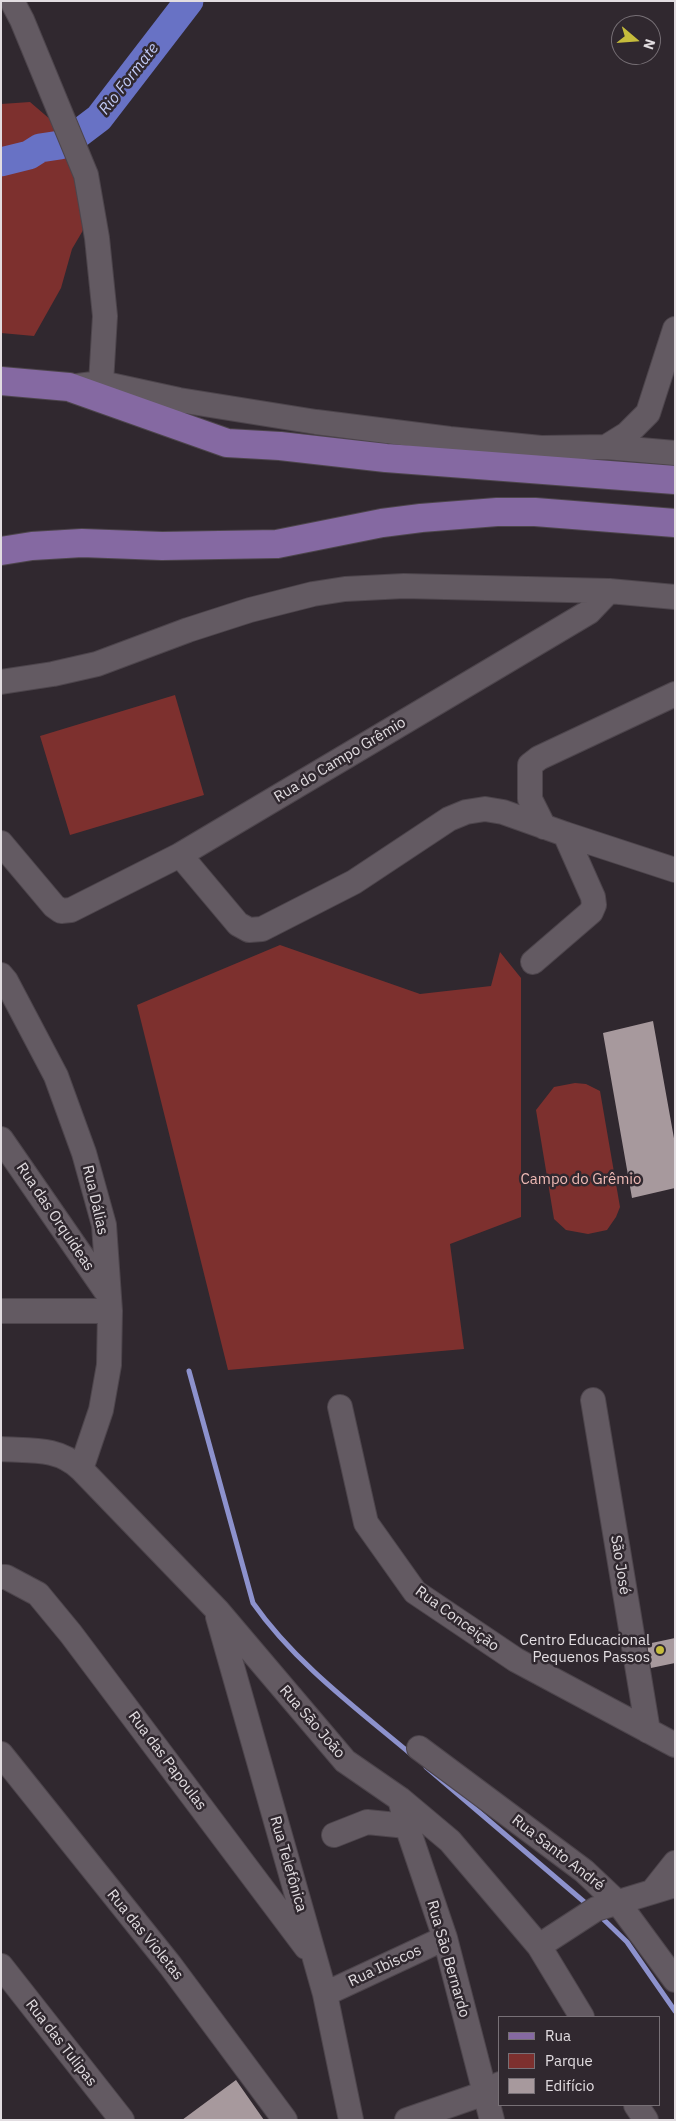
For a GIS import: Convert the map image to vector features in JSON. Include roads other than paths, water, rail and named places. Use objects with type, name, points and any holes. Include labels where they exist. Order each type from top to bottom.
[{"type":"main road","points":[[1,381],[69,387],[227,444],[280,446],[386,458],[675,480]]},
{"type":"main road","points":[[1,551],[32,546],[82,543],[162,546],[277,544],[344,530],[421,518],[468,514],[536,512],[675,523]]},
{"type":"street","points":[[12,1],[22,20],[50,92],[86,175],[97,238],[105,316],[101,383]]},
{"type":"street","points":[[606,447],[627,434],[648,413],[675,329]]},
{"type":"street","points":[[69,387],[101,383],[179,400],[383,432],[541,448],[606,447],[675,453]]},
{"type":"street","points":[[648,413],[655,434],[675,453]]},
{"type":"street","points":[[1,682],[53,674],[97,664],[218,619],[281,601],[321,593],[404,586],[609,591],[675,597]]},
{"type":"street","name":"Rua do Campo Grêmio","points":[[1,843],[54,906],[62,911],[71,910],[180,855],[589,612],[609,591]]},
{"type":"street","points":[[533,962],[591,912],[594,905],[593,897],[555,831],[530,799],[530,765],[540,758],[675,694]]},
{"type":"street","points":[[180,855],[238,924],[249,930],[262,928],[354,882],[449,819],[466,812],[485,809],[503,812],[675,870]]},
{"type":"street","name":"Rua Dálias","points":[[1,975],[32,1028],[56,1076],[84,1153],[104,1225],[110,1303],[109,1365],[101,1410],[81,1469]]},
{"type":"street","name":"Rua das Orquídeas","points":[[1,1139],[110,1303]]},
{"type":"street","points":[[1,1311],[110,1303]]},
{"type":"street","name":"São José","points":[[593,1400],[648,1731]]},
{"type":"street","name":"Rua Conceição","points":[[340,1407],[366,1523],[415,1592],[516,1660],[675,1746]]},
{"type":"street","name":"Rua São João","points":[[1,1449],[57,1453],[70,1459],[81,1469],[217,1610],[345,1761],[400,1799],[450,1842],[539,1946],[581,2016]]},
{"type":"street","name":"Rua das Papoulas","points":[[4,1577],[38,1594],[66,1627],[315,1958]]},
{"type":"street","name":"Rua Telefônica","points":[[217,1610],[325,1994],[351,2120]]},
{"type":"street","name":"Rua Santo André","points":[[419,1748],[584,1871],[619,1904],[675,1980]]},
{"type":"street","name":"Rua das Violetas","points":[[1,1754],[170,1965],[285,2120]]},
{"type":"street","name":"Rua São Bernardo","points":[[400,1799],[492,2089],[492,2120]]},
{"type":"street","points":[[334,1835],[367,1822],[407,1826]]},
{"type":"street","points":[[652,1892],[675,1863]]},
{"type":"street","points":[[539,1946],[596,1909],[619,1904],[675,1885]]},
{"type":"street","name":"Rua Ibiscos","points":[[325,1994],[445,1938]]},
{"type":"street","name":"Rua das Tulipas","points":[[1,1966],[122,2120]]},
{"type":"street","points":[[408,2120],[492,2089]]},
{"type":"street","points":[[637,2106],[646,2120]]},
{"type":"waterway","name":"Rio Formate","points":[[1,162],[29,155],[40,148],[60,145],[70,140],[99,118],[189,1]]},
{"type":"waterway","points":[[189,1371],[253,1603],[270,1625],[307,1665],[412,1755]]},
{"type":"waterway","points":[[426,1767],[589,1906]]},
{"type":"waterway","points":[[599,1915],[627,1942],[675,2011]]},
{"type":"place","name":"Centro Educacional Pequenos Passos","points":[[660,1650]]},
{"type":"park label","name":"Campo do Grêmio","points":[[581,1180]]}]
